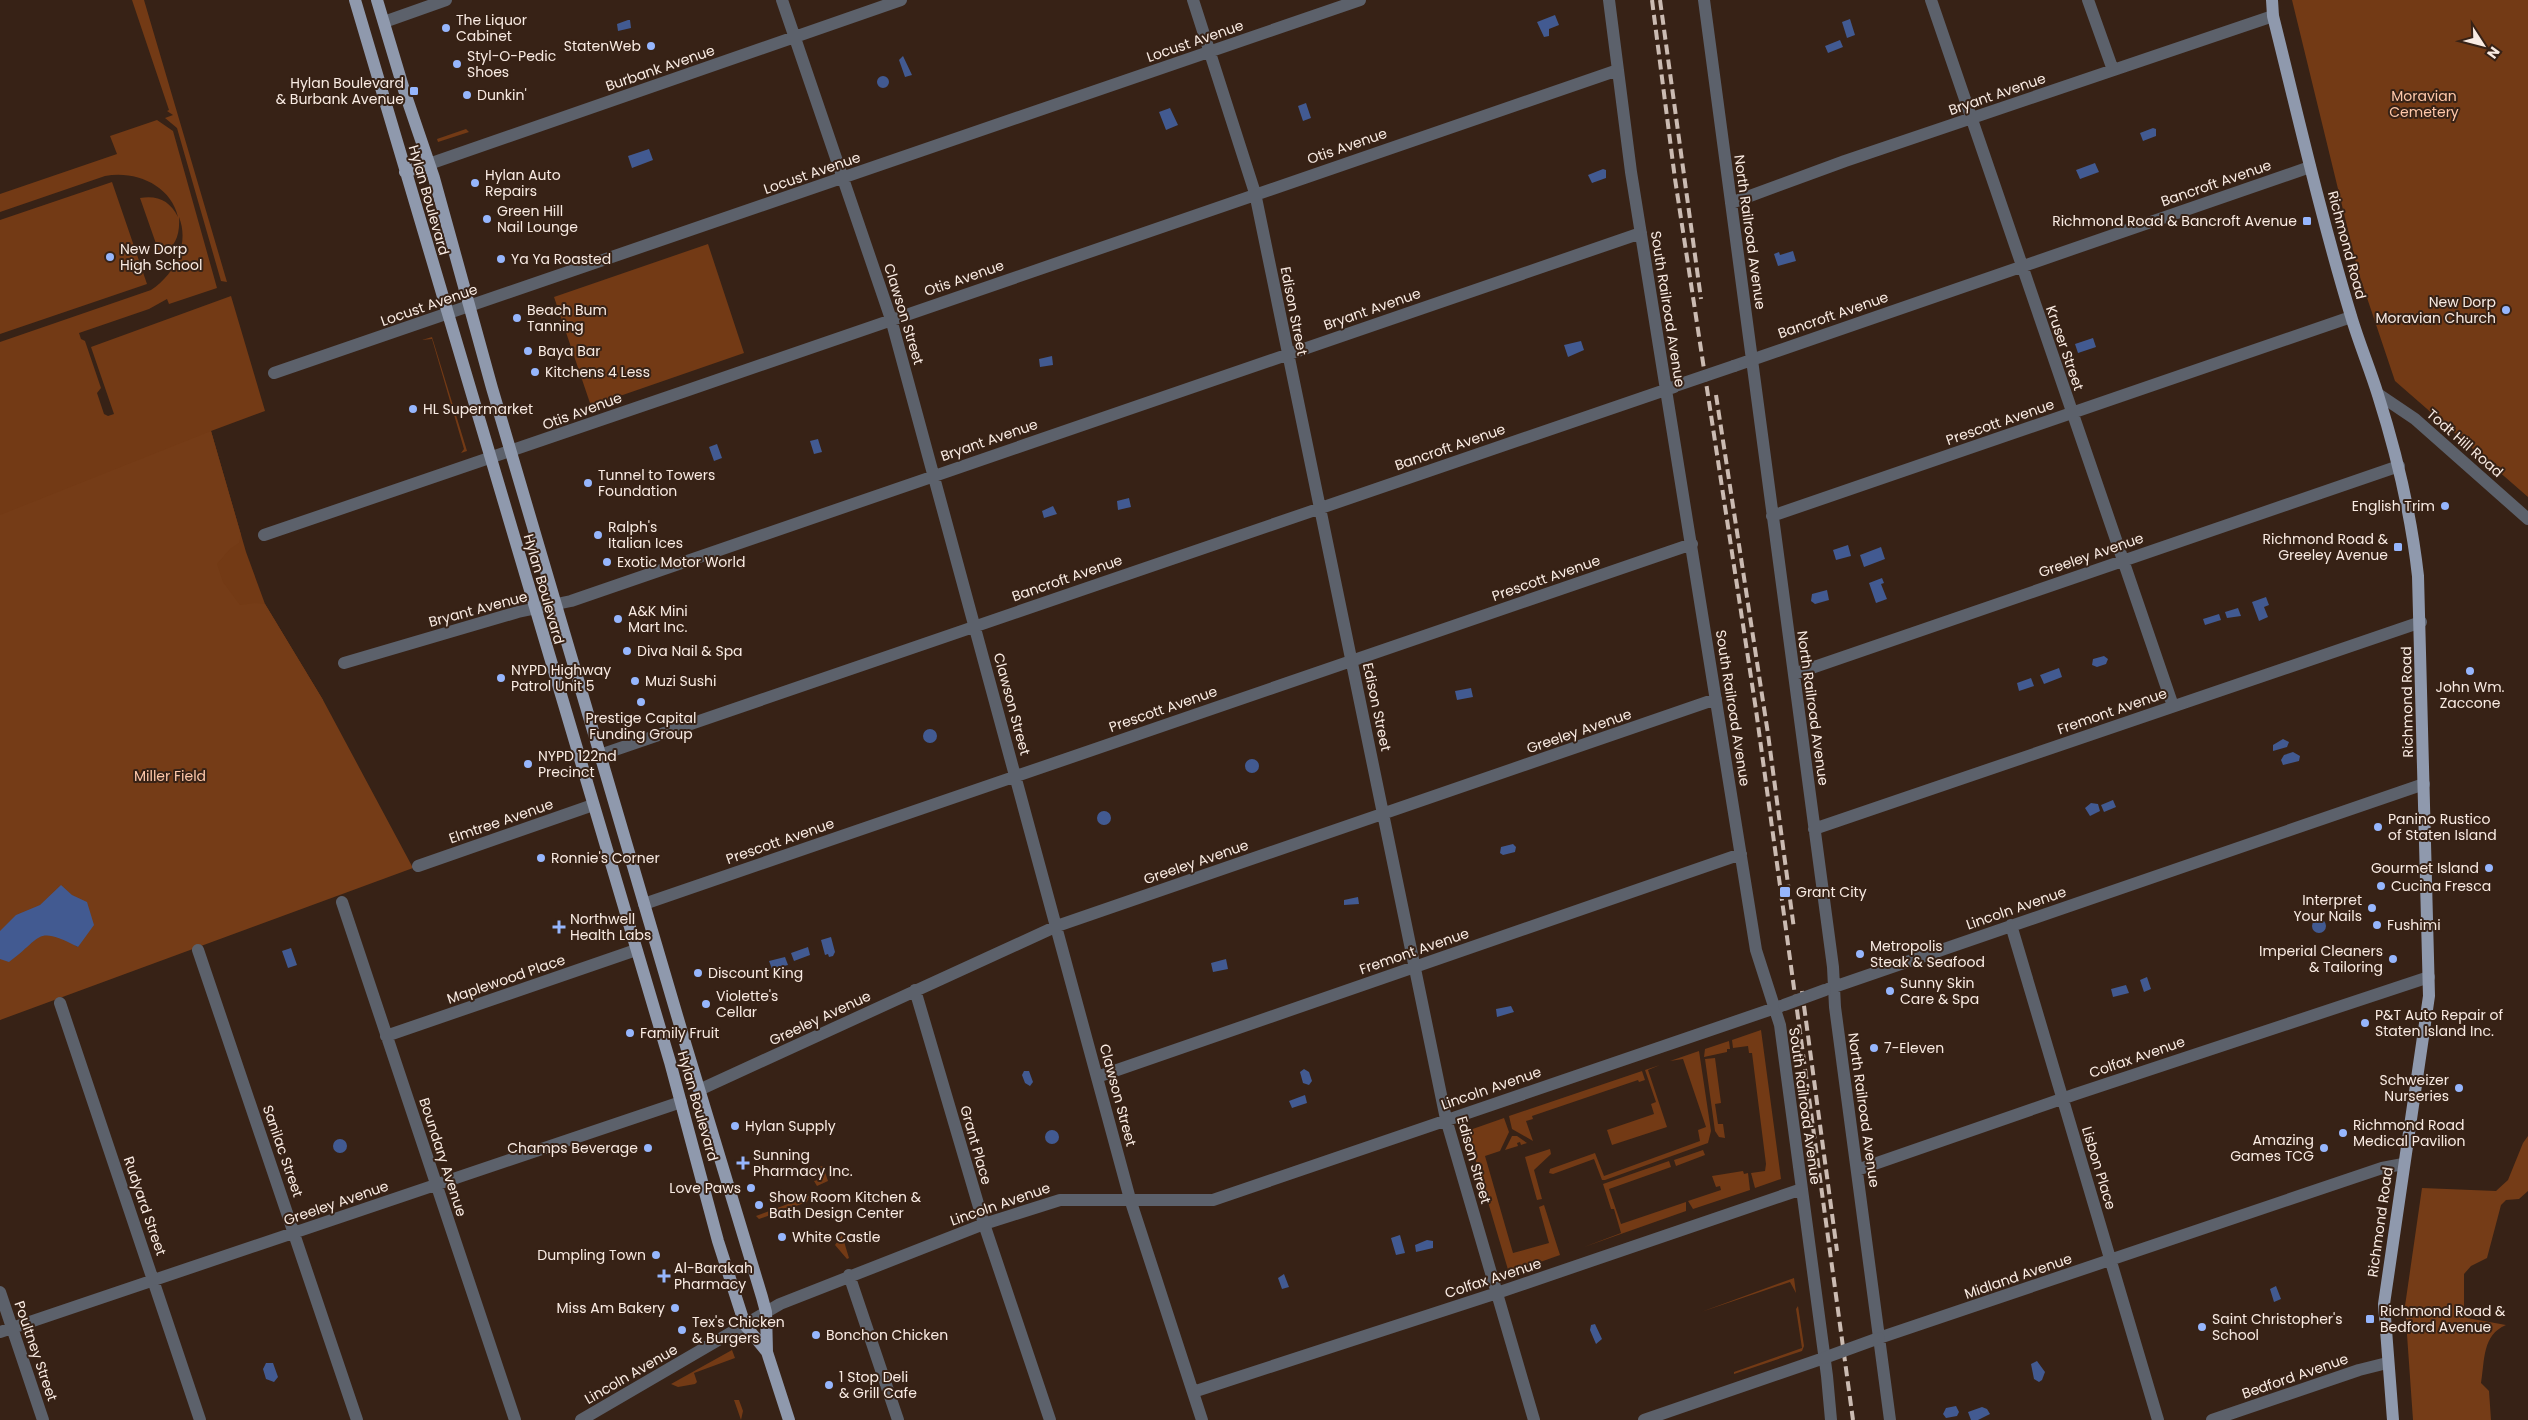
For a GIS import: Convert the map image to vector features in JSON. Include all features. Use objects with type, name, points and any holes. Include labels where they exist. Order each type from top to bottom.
[{"type":"main road","name":"Hylan Boulevard","points":[[355,0],[534,609],[682,1102],[718,1242],[745,1325],[767,1352]]},
{"type":"main road","name":"Hylan Boulevard","points":[[377,0],[429,164],[581,692],[766,1312],[767,1352],[788,1420]]},
{"type":"main road","name":"Richmond Road","points":[[2272,0],[2273,16],[2310,167],[2351,317],[2378,394],[2399,466],[2412,524],[2421,622],[2429,977],[2425,1034],[2403,1164],[2384,1304],[2387,1363],[2393,1420]]},
{"type":"main road","points":[[405,172],[429,164]]},
{"type":"main road","points":[[561,699],[581,692]]},
{"type":"street","points":[[384,22],[446,0]]},
{"type":"street","name":"Clawson Street","points":[[782,0],[891,319],[976,625],[1130,1199],[1202,1420]]},
{"type":"street","name":"Burbank Avenue","points":[[429,164],[901,0]]},
{"type":"street","name":"Edison Street","points":[[1193,0],[1255,193],[1416,966],[1446,1119],[1534,1420]]},
{"type":"street","name":"Locust Avenue","points":[[274,374],[1360,0]]},
{"type":"street","name":"South Railroad Avenue","points":[[1610,0],[1641,234],[1672,387],[1692,544],[1756,950],[1779,1006],[1780,1029],[1824,1358],[1830,1420]]},
{"type":"street","name":"North Railroad Avenue","points":[[1704,0],[1814,829],[1830,988],[1835,1007],[1890,1420]]},
{"type":"street","name":"Kruser Street","points":[[1931,0],[2173,706]]},
{"type":"street","points":[[2088,0],[2113,70]]},
{"type":"street","name":"Bryant Avenue","points":[[1731,203],[1971,118],[2273,16]]},
{"type":"street","name":"Otis Avenue","points":[[264,535],[490,460],[1255,193],[1618,70]]},
{"type":"street","name":"Bancroft Avenue","points":[[600,755],[2310,167]]},
{"type":"street","name":"Bryant Avenue","points":[[344,663],[518,612],[556,606],[1641,234]]},
{"type":"street","name":"Prescott Avenue","points":[[1772,516],[2351,317]]},
{"type":"street","name":"Todt Hill Road","points":[[2378,394],[2415,418],[2528,519]]},
{"type":"street","name":"Greeley Avenue","points":[[1794,674],[2399,466]]},
{"type":"street","name":"Prescott Avenue","points":[[644,904],[1692,544]]},
{"type":"street","name":"Fremont Avenue","points":[[1814,829],[2421,622]]},
{"type":"street","name":"Greeley Avenue","points":[[699,1090],[1057,926],[1716,699]]},
{"type":"street","name":"Lincoln Avenue","points":[[581,1420],[780,1304],[984,1224],[1060,1200],[1213,1200],[2424,784]]},
{"type":"street","name":"Elmtree Avenue","points":[[418,866],[593,805]]},
{"type":"street","name":"Fremont Avenue","points":[[1097,1077],[1741,854]]},
{"type":"street","name":"Boundary Avenue","points":[[342,902],[515,1420]]},
{"type":"street","name":"Lisbon Place","points":[[2011,925],[2158,1420]]},
{"type":"street","name":"Sanilac Street","points":[[198,950],[357,1420]]},
{"type":"street","name":"Maplewood Place","points":[[386,1036],[636,950]]},
{"type":"street","name":"Colfax Avenue","points":[[1857,1170],[2062,1098],[2429,977]]},
{"type":"street","name":"Grant Place","points":[[915,990],[984,1224],[1050,1420]]},
{"type":"street","name":"Rudyard Street","points":[[60,1003],[200,1420]]},
{"type":"street","name":"Greeley Avenue","points":[[6,1330],[682,1102]]},
{"type":"street","name":"Midland Avenue","points":[[1644,1420],[1879,1338],[2382,1168],[2403,1164]]},
{"type":"street","name":"Colfax Avenue","points":[[1193,1392],[1497,1293],[1802,1189]]},
{"type":"street","points":[[850,1275],[898,1420]]},
{"type":"street","name":"Poultney Street","points":[[0,1292],[6,1330],[43,1420]]},
{"type":"street","name":"Bedford Avenue","points":[[2212,1420],[2359,1370],[2387,1363]]},
{"type":"green space","points":[[132,0],[144,0],[227,282],[221,281],[177,128],[165,118],[173,115],[167,111],[169,110]]},
{"type":"green space","name":"Moravian Cemetery","points":[[2292,0],[2528,0],[2528,497],[2395,381],[2358,271]]},
{"type":"green space","name":"Miller Field","points":[[157,120],[173,131],[217,288],[169,304],[167,299],[149,309],[79,333],[81,339],[85,341],[101,388],[97,393],[104,414],[108,416],[114,414],[91,347],[231,296],[265,411],[211,431],[246,552],[265,604],[323,700],[0,1020],[0,342],[151,290],[167,276],[178,258],[181,248],[182,228],[179,217],[179,229],[176,240],[170,248],[160,255],[140,198],[152,197],[163,200],[175,211],[178,217],[174,206],[160,188],[150,182],[128,175],[105,176],[0,212],[0,194],[117,154],[110,136]]},
{"type":"green space","points":[[466,129],[469,132],[438,142],[437,139]]},
{"type":"green space","points":[[112,182],[147,284],[0,334],[0,220]]},
{"type":"green space","points":[[708,244],[744,353],[591,406],[554,297]]},
{"type":"green space","points":[[432,337],[467,451],[461,453],[464,449],[432,339],[422,340]]},
{"type":"green space","name":"Miller Field","points":[[211,431],[241,535],[239,543],[230,549],[217,564],[223,582],[240,605],[265,604],[323,700],[413,868],[0,1020],[0,959],[9,961],[34,940],[46,935],[64,940],[78,947],[87,902],[72,895],[61,885],[40,905],[16,915],[0,931],[0,515]]},
{"type":"green space","points":[[1761,1030],[1781,1179],[1755,1188],[1751,1173],[1765,1171],[1766,1164],[1752,1053],[1749,1053],[1748,1046],[1733,1048],[1732,1040]]},
{"type":"green space","points":[[1729,1041],[1730,1049],[1727,1049],[1727,1052],[1704,1057],[1705,1049]]},
{"type":"green space","points":[[1699,1051],[1711,1131],[1708,1143],[1605,1180],[1602,1180],[1594,1159],[1553,1174],[1549,1173],[1550,1169],[1595,1153],[1604,1176],[1700,1141],[1698,1130],[1706,1127],[1683,1059],[1670,1061]]},
{"type":"green space","points":[[1715,1058],[1721,1103],[1715,1104],[1718,1124],[1723,1124],[1725,1138],[1719,1137],[1715,1131],[1705,1059]]},
{"type":"green space","points":[[1660,1065],[1648,1070],[1667,1127],[1612,1145],[1607,1130],[1654,1114],[1651,1104],[1656,1102],[1645,1070]]},
{"type":"green space","points":[[1642,1071],[1645,1080],[1639,1082],[1638,1080],[1532,1116],[1533,1119],[1526,1121],[1533,1141],[1512,1129],[1509,1116]]},
{"type":"green space","points":[[1504,1118],[1509,1132],[1500,1151],[1485,1156],[1513,1253],[1549,1243],[1539,1207],[1544,1205],[1560,1255],[1509,1273],[1467,1131]]},
{"type":"green space","points":[[1512,1136],[1517,1136],[1527,1143],[1521,1145],[1520,1142],[1517,1143],[1518,1146],[1505,1150]]},
{"type":"green space","points":[[2528,1136],[2528,1191],[2519,1199],[2506,1200],[2501,1205],[2487,1258],[2471,1266],[2464,1274],[2464,1312],[2467,1318],[2506,1325],[2498,1329],[2493,1335],[2484,1357],[2481,1383],[2489,1391],[2491,1420],[2413,1420],[2405,1306],[2422,1188],[2496,1191],[2508,1180],[2523,1143]]},
{"type":"green space","points":[[1550,1149],[1551,1154],[1534,1170],[1542,1199],[1537,1200],[1525,1157]]},
{"type":"green space","points":[[1703,1150],[1705,1155],[1676,1166],[1674,1160]]},
{"type":"green space","points":[[1669,1161],[1671,1167],[1609,1189],[1621,1224],[1686,1202],[1686,1211],[1584,1247],[1621,1233],[1614,1209],[1611,1209],[1603,1184]]},
{"type":"green space","points":[[823,1166],[828,1181],[817,1186],[814,1181],[821,1179],[818,1167]]},
{"type":"green space","points":[[1743,1171],[1744,1174],[1748,1173],[1750,1190],[1693,1209],[1688,1201],[1721,1190],[1720,1186],[1716,1187],[1712,1176]]},
{"type":"green space","points":[[809,1196],[807,1202],[759,1219],[756,1216]]},
{"type":"green space","points":[[842,1235],[849,1258],[847,1259],[835,1245]]},
{"type":"green space","points":[[1794,1278],[1796,1293],[1790,1282],[1701,1312]]},
{"type":"green space","points":[[1798,1306],[1804,1346],[1802,1351],[1734,1374],[1734,1372],[1802,1348],[1796,1309]]},
{"type":"green space","points":[[732,1350],[735,1358],[694,1373],[697,1382],[695,1384],[678,1387],[671,1384]]},
{"type":"green space","points":[[734,1400],[739,1400],[743,1411],[741,1420]]},
{"type":"water","points":[[1555,15],[1559,25],[1549,29],[1549,36],[1544,37],[1537,22]]},
{"type":"water","points":[[1850,19],[1855,35],[1847,38],[1842,22]]},
{"type":"water","points":[[630,20],[631,28],[618,31],[617,24]]},
{"type":"water","points":[[1840,40],[1843,47],[1828,53],[1825,46]]},
{"type":"water","points":[[903,56],[912,75],[905,77],[899,60]]},
{"type":"water","points":[[881,76],[885,76],[889,82],[885,88],[881,88],[877,84],[877,80]]},
{"type":"water","points":[[1306,103],[1311,118],[1303,121],[1298,106]]},
{"type":"water","points":[[1170,108],[1178,125],[1166,130],[1159,112]]},
{"type":"water","points":[[2153,128],[2156,129],[2156,136],[2143,141],[2140,133]]},
{"type":"water","points":[[649,149],[653,160],[632,168],[628,156]]},
{"type":"water","points":[[2095,163],[2099,172],[2080,179],[2076,170]]},
{"type":"water","points":[[1603,169],[1606,170],[1606,178],[1592,183],[1588,175]]},
{"type":"water","points":[[1793,251],[1796,261],[1778,266],[1774,254],[1779,252],[1780,255]]},
{"type":"water","points":[[2093,338],[2096,347],[2078,353],[2075,344]]},
{"type":"water","points":[[1581,341],[1584,350],[1568,357],[1564,345]]},
{"type":"water","points":[[1052,356],[1053,365],[1040,367],[1039,359]]},
{"type":"water","points":[[818,439],[822,452],[814,454],[810,441]]},
{"type":"water","points":[[717,444],[722,458],[714,461],[709,447]]},
{"type":"water","points":[[1129,498],[1131,507],[1118,510],[1117,501]]},
{"type":"water","points":[[1053,506],[1057,514],[1044,518],[1042,511]]},
{"type":"water","points":[[1848,545],[1851,556],[1836,560],[1833,550]]},
{"type":"water","points":[[1881,547],[1885,559],[1864,567],[1860,555]]},
{"type":"water","points":[[1882,578],[1884,583],[1881,584],[1887,599],[1876,603],[1869,583]]},
{"type":"water","points":[[1827,590],[1829,600],[1815,604],[1811,601],[1812,594]]},
{"type":"water","points":[[2266,597],[2269,605],[2264,607],[2268,617],[2259,621],[2252,602]]},
{"type":"water","points":[[2238,608],[2241,616],[2227,618],[2225,612]]},
{"type":"water","points":[[2219,614],[2221,620],[2205,625],[2203,619]]},
{"type":"water","points":[[2104,656],[2108,659],[2106,664],[2097,667],[2092,665],[2093,659]]},
{"type":"water","points":[[2059,668],[2062,677],[2044,684],[2040,675]]},
{"type":"water","points":[[2031,678],[2034,686],[2019,691],[2017,683]]},
{"type":"water","points":[[1471,688],[1473,697],[1457,700],[1455,691]]},
{"type":"water","points":[[927,729],[933,729],[937,736],[933,743],[927,743],[923,739],[923,733]]},
{"type":"water","points":[[2283,739],[2289,742],[2287,747],[2273,751],[2273,745]]},
{"type":"water","points":[[2293,752],[2300,756],[2299,761],[2283,765],[2281,760],[2284,755]]},
{"type":"water","points":[[1252,759],[1257,761],[1259,766],[1257,771],[1252,773],[1247,771],[1245,766],[1247,761]]},
{"type":"water","points":[[2113,800],[2116,807],[2104,812],[2101,805]]},
{"type":"water","points":[[2091,803],[2098,804],[2100,811],[2090,816],[2085,808]]},
{"type":"water","points":[[1104,811],[1109,813],[1111,818],[1109,823],[1104,825],[1099,823],[1097,818],[1099,813]]},
{"type":"water","points":[[1513,844],[1516,847],[1515,852],[1503,855],[1500,853],[1501,847]]},
{"type":"water","points":[[61,885],[72,895],[87,902],[94,925],[78,947],[64,940],[46,935],[34,940],[9,962],[0,959],[0,931],[16,915],[40,905]]},
{"type":"water","points":[[1358,897],[1359,904],[1344,905],[1344,900]]},
{"type":"water","points":[[2316,919],[2322,919],[2326,926],[2322,933],[2316,933],[2312,929],[2312,923]]},
{"type":"water","points":[[831,937],[835,952],[833,956],[829,957],[828,954],[825,955],[821,940]]},
{"type":"water","points":[[808,947],[810,955],[794,961],[791,953]]},
{"type":"water","points":[[291,948],[297,965],[288,968],[282,951]]},
{"type":"water","points":[[785,957],[788,965],[772,969],[769,961]]},
{"type":"water","points":[[1226,959],[1228,969],[1213,972],[1211,963]]},
{"type":"water","points":[[2147,977],[2151,989],[2144,992],[2140,980]]},
{"type":"water","points":[[2126,985],[2129,993],[2113,997],[2111,989]]},
{"type":"water","points":[[1511,1006],[1514,1012],[1497,1017],[1496,1009]]},
{"type":"water","points":[[1304,1069],[1309,1072],[1312,1081],[1309,1085],[1303,1083],[1300,1072]]},
{"type":"water","points":[[1024,1071],[1029,1071],[1033,1082],[1030,1086],[1025,1083],[1022,1075]]},
{"type":"water","points":[[1305,1095],[1307,1103],[1292,1108],[1289,1101]]},
{"type":"water","points":[[1049,1130],[1055,1130],[1059,1137],[1055,1144],[1049,1144],[1045,1140],[1045,1134]]},
{"type":"water","points":[[340,1139],[345,1141],[347,1146],[345,1151],[340,1153],[335,1151],[333,1146],[335,1141]]},
{"type":"water","points":[[1400,1235],[1405,1253],[1396,1255],[1391,1238]]},
{"type":"water","points":[[1427,1240],[1433,1241],[1433,1248],[1416,1252],[1415,1245]]},
{"type":"water","points":[[1284,1274],[1289,1287],[1282,1289],[1278,1278]]},
{"type":"water","points":[[2276,1286],[2281,1299],[2274,1302],[2270,1289]]},
{"type":"water","points":[[1595,1324],[1602,1339],[1596,1344],[1590,1330],[1591,1325]]},
{"type":"water","points":[[2037,1361],[2045,1372],[2042,1380],[2039,1382],[2034,1379],[2031,1364]]},
{"type":"water","points":[[266,1363],[273,1363],[278,1377],[274,1382],[266,1379],[263,1369]]},
{"type":"water","points":[[1956,1406],[1959,1412],[1957,1416],[1946,1418],[1943,1414],[1946,1408]]},
{"type":"water","points":[[1982,1407],[1987,1409],[1990,1414],[1978,1420],[1971,1420],[1968,1412]]},
{"type":"railway","points":[[1652,0],[1675,179],[1756,710],[1853,1420]]},
{"type":"railway","points":[[1660,0],[1701,299]]},
{"type":"railway","points":[[1716,395],[1768,734],[1794,929]]},
{"type":"railway","points":[[1802,991],[1837,1251]]},
{"type":"place","name":"The Liquor Cabinet","points":[[446,28]]},
{"type":"place","name":"StatenWeb","points":[[651,46]]},
{"type":"place","name":"Styl-O-Pedic Shoes","points":[[457,64]]},
{"type":"place","name":"Hylan Boulevard & Burbank Avenue","points":[[414,91]]},
{"type":"place","name":"Dunkin'","points":[[467,95]]},
{"type":"place","name":"Hylan Auto Repairs","points":[[475,183]]},
{"type":"place","name":"Green Hill Nail Lounge","points":[[487,219]]},
{"type":"place","name":"Richmond Road & Bancroft Avenue","points":[[2307,221]]},
{"type":"place","name":"New Dorp High School","points":[[110,257]]},
{"type":"place","name":"Ya Ya Roasted","points":[[501,259]]},
{"type":"place","name":"New Dorp Moravian Church","points":[[2506,310]]},
{"type":"place","name":"Beach Bum Tanning","points":[[517,318]]},
{"type":"place","name":"Baya Bar","points":[[528,351]]},
{"type":"place","name":"Kitchens 4 Less","points":[[535,372]]},
{"type":"place","name":"HL Supermarket","points":[[413,409]]},
{"type":"place","name":"Tunnel to Towers Foundation","points":[[588,483]]},
{"type":"place","name":"English Trim","points":[[2445,506]]},
{"type":"place","name":"Ralph's Italian Ices","points":[[598,535]]},
{"type":"place","name":"Richmond Road & Greeley Avenue","points":[[2398,547]]},
{"type":"place","name":"Exotic Motor World","points":[[607,562]]},
{"type":"place","name":"A&K Mini Mart Inc.","points":[[618,619]]},
{"type":"place","name":"Diva Nail & Spa","points":[[627,651]]},
{"type":"place","name":"John Wm. Zaccone","points":[[2470,671]]},
{"type":"place","name":"NYPD Highway Patrol Unit 5","points":[[501,678]]},
{"type":"place","name":"Muzi Sushi","points":[[635,681]]},
{"type":"place","name":"Prestige Capital Funding Group","points":[[641,702]]},
{"type":"place","name":"NYPD 122nd Precinct","points":[[528,764]]},
{"type":"place","name":"Panino Rustico of Staten Island","points":[[2378,827]]},
{"type":"place","name":"Ronnie's Corner","points":[[541,858]]},
{"type":"place","name":"Gourmet Island","points":[[2489,868]]},
{"type":"place","name":"Cucina Fresca","points":[[2381,886]]},
{"type":"place","name":"Grant City","points":[[1785,892]]},
{"type":"place","name":"Interpret Your Nails","points":[[2372,908]]},
{"type":"place","name":"Fushimi","points":[[2377,925]]},
{"type":"place","name":"Northwell Health Labs","points":[[559,927]]},
{"type":"place","name":"Metropolis Steak & Seafood","points":[[1860,954]]},
{"type":"place","name":"Imperial Cleaners & Tailoring","points":[[2393,959]]},
{"type":"place","name":"Discount King","points":[[698,973]]},
{"type":"place","name":"Sunny Skin Care & Spa","points":[[1890,991]]},
{"type":"place","name":"Violette's Cellar","points":[[706,1004]]},
{"type":"place","name":"P&T Auto Repair of Staten Island Inc.","points":[[2365,1023]]},
{"type":"place","name":"Family Fruit","points":[[630,1033]]},
{"type":"place","name":"7-Eleven","points":[[1874,1048]]},
{"type":"place","name":"Schweizer Nurseries","points":[[2459,1088]]},
{"type":"place","name":"Hylan Supply","points":[[735,1126]]},
{"type":"place","name":"Richmond Road Medical Pavilion","points":[[2343,1133]]},
{"type":"place","name":"Champs Beverage","points":[[648,1148]]},
{"type":"place","name":"Amazing Games TCG","points":[[2324,1148]]},
{"type":"place","name":"Sunning Pharmacy Inc.","points":[[743,1163]]},
{"type":"place","name":"Love Paws","points":[[751,1188]]},
{"type":"place","name":"Show Room Kitchen & Bath Design Center","points":[[759,1205]]},
{"type":"place","name":"White Castle","points":[[782,1237]]},
{"type":"place","name":"Dumpling Town","points":[[656,1255]]},
{"type":"place","name":"Al-Barakah Pharmacy","points":[[664,1276]]},
{"type":"place","name":"Miss Am Bakery","points":[[675,1308]]},
{"type":"place","name":"Richmond Road & Bedford Avenue","points":[[2370,1319]]},
{"type":"place","name":"Saint Christopher's School","points":[[2202,1327]]},
{"type":"place","name":"Tex's Chicken & Burgers","points":[[682,1330]]},
{"type":"place","name":"Bonchon Chicken","points":[[816,1335]]},
{"type":"place","name":"1 Stop Deli & Grill Cafe","points":[[829,1385]]}]
